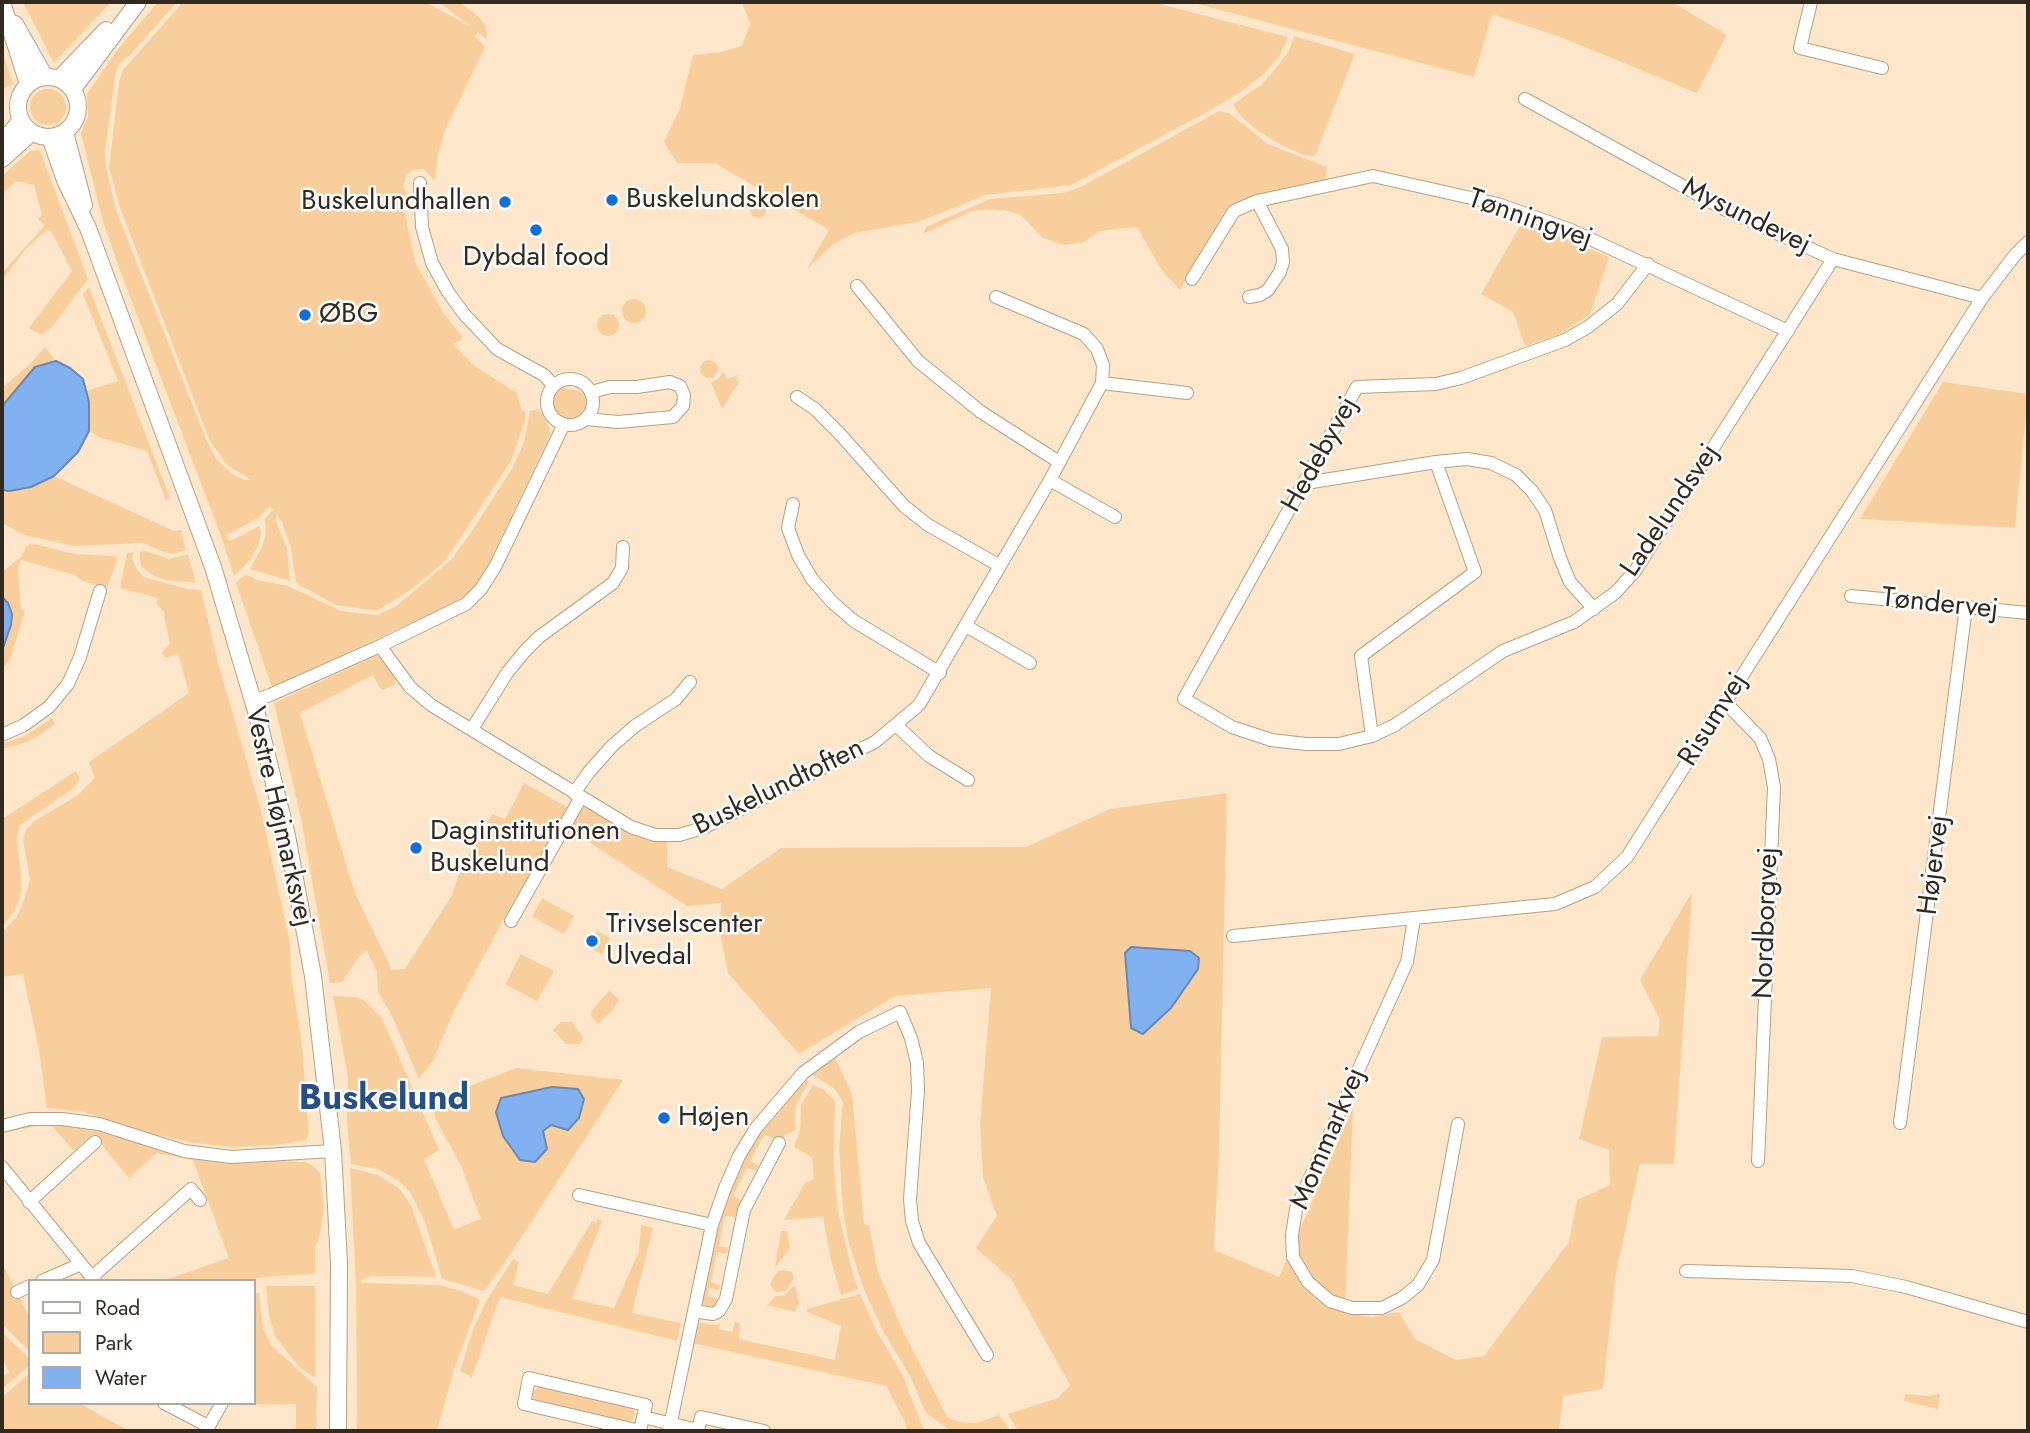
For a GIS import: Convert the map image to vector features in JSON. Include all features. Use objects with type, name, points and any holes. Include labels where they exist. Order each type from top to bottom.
[{"type":"street","points":[[27,126],[19,100],[28,84],[52,78],[136,2]]},
{"type":"street","points":[[73,89],[136,2]]},
{"type":"street","points":[[1811,2],[1800,48],[1882,68]]},
{"type":"street","points":[[2,143],[27,126],[57,134],[73,123],[78,110],[73,89],[52,78],[4,6]]},
{"type":"street","points":[[4,6],[28,84]]},
{"type":"street","name":"Mysundevej","points":[[1525,99],[1726,210],[1833,259],[1982,298]]},
{"type":"street","points":[[2,159],[27,126]]},
{"type":"street","name":"Vestre Højmarksvej","points":[[57,134],[65,180],[88,228],[213,566],[253,701],[287,836],[313,976],[333,1151],[339,1263],[338,1431]]},
{"type":"street","name":"Tønningvej","points":[[1192,279],[1234,211],[1258,201],[1373,176],[1498,204],[1571,230],[1788,331]]},
{"type":"street","points":[[420,183],[422,227],[432,263],[448,292],[464,314],[497,349],[544,375],[554,385]]},
{"type":"street","points":[[1250,297],[1268,290],[1283,262],[1282,249],[1258,201]]},
{"type":"street","name":"Risumvej","points":[[1233,936],[1555,904],[1595,887],[1627,857],[1982,298],[2028,242]]},
{"type":"street","name":"Ladelundsvej","points":[[1184,699],[1233,727],[1270,740],[1339,744],[1372,736],[1395,725],[1503,651],[1574,622],[1594,609],[1615,593],[1635,571],[1833,259]]},
{"type":"street","name":"Hedebyvej","points":[[1184,699],[1357,387],[1436,384],[1461,378],[1565,340],[1588,327],[1617,304],[1648,264]]},
{"type":"street","points":[[857,286],[918,361],[981,412],[1059,462]]},
{"type":"street","points":[[996,297],[1084,334],[1097,349],[1103,365],[1102,383],[1187,393]]},
{"type":"street","points":[[561,380],[579,380],[592,391],[593,407],[586,419],[579,424],[556,421],[548,408],[547,400],[554,385],[561,380]]},
{"type":"street","points":[[586,419],[618,422],[673,417],[683,407],[684,396],[680,386],[670,382],[592,391]]},
{"type":"street","name":"Buskelundtoften","points":[[380,646],[410,687],[431,705],[631,827],[655,835],[680,835],[703,828],[875,742],[919,705],[1050,480],[1102,383]]},
{"type":"street","points":[[797,397],[815,409],[839,433],[904,506],[928,525],[1000,566]]},
{"type":"street","points":[[253,701],[380,646],[466,604],[481,589],[495,567],[564,424]]},
{"type":"street","points":[[1306,483],[1467,459],[1490,463],[1516,474],[1545,510],[1570,582],[1594,609]]},
{"type":"street","points":[[1372,736],[1360,656],[1475,572],[1436,462]]},
{"type":"street","points":[[1050,480],[1115,517]]},
{"type":"street","points":[[793,504],[788,528],[798,555],[812,579],[825,594],[854,621],[940,673]]},
{"type":"street","points":[[472,729],[507,673],[525,651],[539,637],[613,583],[622,568],[623,547]]},
{"type":"street","points":[[2,735],[24,725],[49,707],[68,684],[80,657],[100,591]]},
{"type":"street","name":"Tøndervej","points":[[1851,596],[2028,614]]},
{"type":"street","name":"Højervej","points":[[1900,1123],[1966,607]]},
{"type":"street","points":[[966,626],[1030,663]]},
{"type":"street","points":[[511,921],[589,772],[612,746],[635,726],[676,699],[690,682]]},
{"type":"street","name":"Nordborgvej","points":[[1725,702],[1760,738],[1769,759],[1774,787],[1758,1161]]},
{"type":"street","name":"Buskelundtoften","points":[[897,726],[929,756],[968,780]]},
{"type":"street","name":"Mommarkvej","points":[[1414,919],[1407,962],[1296,1209],[1292,1235],[1293,1257],[1308,1282],[1330,1301],[1352,1308],[1382,1308],[1402,1298],[1418,1285],[1433,1260],[1458,1124]]},
{"type":"street","points":[[670,1427],[712,1225],[724,1188],[739,1156],[775,1103],[803,1073],[859,1032],[900,1012],[911,1038],[917,1072],[910,1199],[912,1222],[919,1243],[987,1355]]},
{"type":"street","points":[[2,1126],[30,1119],[62,1119],[99,1124],[184,1151],[231,1157],[333,1151]]},
{"type":"street","points":[[29,1202],[95,1142]]},
{"type":"street","points":[[694,1311],[713,1314],[719,1311],[726,1299],[744,1210],[779,1143]]},
{"type":"street","points":[[4,1176],[93,1279],[191,1189],[200,1200]]},
{"type":"street","points":[[579,1195],[712,1225]]},
{"type":"street","points":[[46,1279],[80,1264]]},
{"type":"street","points":[[1686,1271],[1852,1276],[1906,1287],[2028,1322]]},
{"type":"street","points":[[17,1292],[28,1287]]},
{"type":"street","points":[[529,1378],[646,1405],[643,1417],[640,1431],[524,1404],[529,1378]]},
{"type":"street","points":[[167,1405],[207,1429],[221,1405]]},
{"type":"street","points":[[643,1417],[670,1427],[698,1431],[701,1417],[764,1431]]},
{"type":"green space","points":[[23,2],[111,2],[54,63]]},
{"type":"green space","name":"ØBG","points":[[158,2],[177,2],[120,63],[116,71],[105,152],[106,167],[116,210],[206,439],[216,459],[234,475],[245,480],[251,480],[227,465],[210,441],[120,208],[109,167],[119,82],[123,70],[183,2],[425,2],[470,26],[439,2],[460,2],[478,16],[486,27],[487,40],[478,32],[475,36],[485,47],[445,130],[438,154],[435,181],[424,169],[412,170],[403,187],[410,202],[403,204],[415,262],[444,314],[462,336],[461,340],[453,344],[473,365],[517,393],[522,411],[525,411],[525,421],[511,461],[445,561],[412,589],[377,611],[336,605],[296,583],[291,548],[282,522],[276,514],[287,549],[290,581],[250,569],[262,547],[266,534],[265,519],[273,510],[270,506],[258,518],[226,535],[229,541],[233,540],[259,526],[261,533],[258,546],[250,560],[234,576],[118,265],[102,218],[81,134],[88,116],[87,94],[118,49]]},
{"type":"green space","points":[[742,2],[1152,2],[1288,37],[1280,55],[1265,73],[1245,89],[1071,185],[986,195],[918,222],[854,233],[832,245],[807,269],[829,230],[715,163],[677,163],[664,142],[680,108],[693,55],[721,52],[742,46],[750,24]]},
{"type":"green space","points":[[1190,2],[1672,2],[1727,35],[1697,93],[1563,38],[1492,14],[1474,77]]},
{"type":"green space","points":[[1294,36],[1355,54],[1315,156],[1304,155],[1281,145],[1254,128],[1237,112],[1233,104],[1261,85],[1273,72],[1289,51]]},
{"type":"green space","points":[[2,50],[13,84],[2,89]]},
{"type":"green space","points":[[48,89],[61,94],[66,107],[61,120],[48,125],[35,120],[30,107],[35,94]]},
{"type":"green space","points":[[1219,111],[1229,113],[1268,144],[1327,167],[1325,183],[1230,207],[1180,290],[1161,269],[1137,227],[1100,231],[1084,242],[1064,245],[1043,238],[1021,215],[1004,210],[985,209],[970,212],[923,234],[926,227],[990,199],[1063,193],[1081,187]]},
{"type":"green space","points":[[38,150],[88,279],[51,328],[41,335],[29,328],[72,271],[51,231],[47,230],[24,251],[2,281],[2,273],[45,225],[38,219],[42,215],[34,185],[16,181],[2,195],[2,176],[30,151]]},
{"type":"green space","points":[[755,202],[761,202],[766,210],[764,216],[755,218],[750,213],[750,207]]},
{"type":"green space","points":[[1523,221],[1609,257],[1590,315],[1557,335],[1525,346],[1513,312],[1481,294]]},
{"type":"green space","points":[[89,287],[170,498],[166,500],[147,451],[101,438],[89,431],[89,402],[86,391],[118,381],[83,294]]},
{"type":"green space","points":[[634,299],[645,306],[646,311],[639,322],[634,323],[623,316],[622,311],[629,300]]},
{"type":"green space","points":[[608,314],[616,317],[619,325],[616,333],[608,336],[600,333],[597,325],[600,317]]},
{"type":"green space","points":[[45,347],[56,361],[35,367],[4,404],[2,411],[2,388]]},
{"type":"green space","points":[[709,360],[715,363],[718,369],[715,375],[709,378],[703,375],[700,369],[703,363]]},
{"type":"green space","points":[[723,372],[727,379],[738,375],[736,380],[739,382],[722,409],[711,383]]},
{"type":"green space","points":[[1943,382],[2028,394],[2015,528],[1860,519]]},
{"type":"green space","points":[[563,388],[587,396],[590,401],[587,412],[571,420],[560,416],[553,407],[551,398],[558,389]]},
{"type":"green space","points":[[539,409],[549,427],[550,435],[481,580],[466,595],[450,605],[272,687],[236,583],[246,574],[257,580],[288,586],[341,611],[377,615],[395,607],[451,560],[470,534],[513,467],[524,442],[530,411]]},
{"type":"green space","points":[[54,476],[174,531],[181,530],[186,550],[173,554],[143,543],[74,546],[24,535],[2,523],[2,490],[31,487]]},
{"type":"green space","points":[[31,543],[74,554],[118,558],[107,588],[81,580],[75,575],[21,560],[18,570],[21,609],[25,611],[10,660],[2,670],[2,572],[21,557]]},
{"type":"green space","points":[[145,551],[170,559],[188,554],[196,583],[154,576],[142,567],[140,562],[140,552]]},
{"type":"green space","points":[[134,552],[132,558],[137,570],[144,577],[187,589],[201,590],[219,666],[261,810],[290,943],[291,974],[302,1046],[309,1133],[306,1140],[276,1145],[233,1147],[194,1143],[125,1128],[116,1122],[84,1112],[47,1108],[39,1050],[23,974],[2,977],[2,932],[16,918],[30,879],[23,840],[26,830],[33,822],[78,795],[95,778],[89,762],[189,693],[178,653],[166,658],[162,653],[170,643],[165,613],[156,603],[158,598],[120,588],[127,553]]},
{"type":"green space","points":[[376,656],[380,657],[396,677],[395,684],[383,690],[373,675],[300,713],[355,893],[392,970],[405,969],[452,895],[460,871],[492,814],[505,819],[524,783],[569,808],[454,1011],[433,1061],[419,1079],[391,1014],[378,992],[377,972],[367,951],[358,958],[342,982],[330,983],[301,818],[274,703]]},
{"type":"green space","points":[[52,718],[55,724],[41,734],[27,742],[2,749],[2,744],[25,736]]},
{"type":"green space","points":[[76,771],[80,779],[75,787],[20,825],[17,839],[21,894],[15,910],[2,927],[2,819]]},
{"type":"green space","points":[[1227,793],[1219,1153],[1214,1250],[1279,1277],[1353,1108],[1345,1313],[1372,1317],[1399,1312],[1415,1339],[1456,1360],[1484,1356],[1569,1242],[1577,1200],[1610,1185],[1609,1150],[1579,1139],[1602,1037],[1658,1036],[1660,1020],[1640,980],[1692,892],[1674,1164],[1640,1164],[1616,1273],[1603,1389],[1563,1396],[1559,1431],[1018,1431],[1008,1414],[1058,1398],[1070,1385],[1011,1279],[976,1248],[997,1216],[983,1177],[980,1125],[991,988],[895,996],[799,1054],[728,973],[720,933],[721,903],[687,906],[569,829],[581,803],[667,840],[667,867],[722,889],[781,848],[1026,847],[1110,809]]},
{"type":"green space","points":[[542,898],[574,916],[564,934],[532,917]]},
{"type":"green space","points":[[597,931],[610,938],[602,954],[588,947]]},
{"type":"green space","points":[[521,954],[554,971],[537,1001],[505,984]]},
{"type":"green space","points":[[609,991],[619,999],[613,1010],[598,1024],[591,1016],[592,1010]]},
{"type":"green space","points":[[333,996],[364,1000],[382,1018],[439,1150],[424,1159],[454,1230],[481,1219],[461,1166],[436,1120],[432,1101],[516,1068],[623,1080],[484,1291],[442,1279],[425,1222],[410,1192],[398,1180],[377,1169],[351,1164],[347,1121],[348,1077]]},
{"type":"green space","points":[[561,1022],[572,1022],[584,1038],[580,1044],[566,1044],[553,1030]]},
{"type":"green space","points":[[834,1055],[852,1094],[864,1224],[869,1225],[878,1272],[903,1331],[948,1418],[977,1423],[999,1415],[1010,1431],[951,1431],[926,1413],[910,1376],[883,1331],[863,1287],[848,1240],[839,1149],[843,1102],[835,1089],[810,1073]]},
{"type":"green space","points":[[805,1078],[809,1082],[796,1105],[795,1130],[785,1135],[782,1141],[764,1135],[750,1161],[759,1166],[756,1171],[747,1168],[733,1196],[741,1200],[735,1217],[725,1216],[719,1246],[728,1248],[727,1254],[717,1252],[711,1282],[720,1285],[718,1290],[709,1288],[708,1296],[717,1299],[715,1306],[706,1307],[700,1301],[725,1199],[738,1169],[762,1128]]},
{"type":"green space","points":[[813,1085],[824,1090],[835,1101],[834,1166],[838,1211],[858,1289],[841,1295],[823,1217],[784,1220],[805,1183],[814,1179],[812,1157],[794,1147],[800,1129],[801,1105]]},
{"type":"green space","points":[[28,1124],[76,1125],[254,1160],[305,1162],[320,1173],[324,1208],[315,1249],[315,1274],[254,1279],[168,1279],[229,1258],[193,1160],[157,1153],[129,1178],[93,1134],[74,1151],[52,1126],[2,1133],[2,1130]]},
{"type":"green space","points":[[350,1168],[378,1175],[400,1189],[411,1205],[436,1277],[370,1276],[361,1280],[362,1283],[440,1285],[480,1300],[454,1369],[437,1431],[357,1431],[356,1286]]},
{"type":"green space","points":[[597,1219],[602,1221],[572,1299],[614,1308],[639,1251],[641,1225],[653,1228],[632,1313],[681,1323],[677,1341],[500,1297],[472,1377],[460,1371],[474,1327],[488,1298],[513,1259],[519,1262],[513,1285],[548,1294],[592,1221],[596,1223]]},
{"type":"green space","points":[[781,1231],[787,1231],[790,1248],[775,1268]]},
{"type":"green space","points":[[2,1263],[28,1314],[28,1350],[2,1324]]},
{"type":"green space","points":[[778,1271],[792,1272],[794,1278],[786,1291],[776,1292],[770,1285]]},
{"type":"green space","points":[[795,1285],[799,1303],[796,1312],[767,1305],[776,1296],[783,1296]]},
{"type":"green space","points":[[266,1286],[315,1286],[315,1378],[299,1367],[275,1336],[269,1315]]},
{"type":"green space","points":[[256,1293],[259,1293],[263,1328],[272,1346],[317,1387],[316,1431],[296,1431],[296,1404],[256,1405]]},
{"type":"green space","points":[[860,1294],[875,1328],[903,1376],[924,1431],[907,1431],[886,1386],[692,1343],[697,1322],[720,1324],[719,1329],[732,1332],[735,1322],[740,1323],[739,1339],[835,1360],[841,1326],[807,1312],[807,1309]]},
{"type":"green space","points":[[2,1332],[28,1357],[28,1367],[2,1389],[2,1377],[9,1372],[2,1358]]},
{"type":"green space","points":[[28,1375],[28,1405],[83,1405],[129,1431],[2,1431],[2,1397]]},
{"type":"green space","points":[[542,1385],[633,1407],[633,1420],[627,1424],[534,1403],[532,1392]]},
{"type":"green space","points":[[1905,1394],[1940,1394],[1938,1409],[1904,1401]]},
{"type":"water","points":[[56,361],[83,379],[89,402],[89,431],[78,452],[54,476],[31,487],[2,490],[4,404],[35,367]]},
{"type":"water","points":[[2,597],[8,603],[12,614],[2,651]]},
{"type":"water","points":[[1131,947],[1190,951],[1199,958],[1198,969],[1171,1008],[1143,1034],[1131,1028],[1125,953]]},
{"type":"water","points":[[552,1087],[578,1089],[584,1099],[579,1118],[568,1130],[551,1125],[543,1131],[547,1149],[535,1162],[520,1160],[503,1136],[496,1112],[501,1098]]},
{"type":"place","name":"Buskelundskolen","points":[[612,200]]},
{"type":"place","name":"Buskelundhallen","points":[[505,202]]},
{"type":"place","name":"Dybdal food","points":[[536,230]]},
{"type":"place","name":"ØBG","points":[[305,315]]},
{"type":"place","name":"Daginstitutionen Buskelund","points":[[416,848]]},
{"type":"place","name":"Trivselscenter Ulvedal","points":[[592,941]]},
{"type":"place","name":"Højen","points":[[664,1118]]},
{"type":"district","name":"Buskelund","points":[[384,1101]]}]
